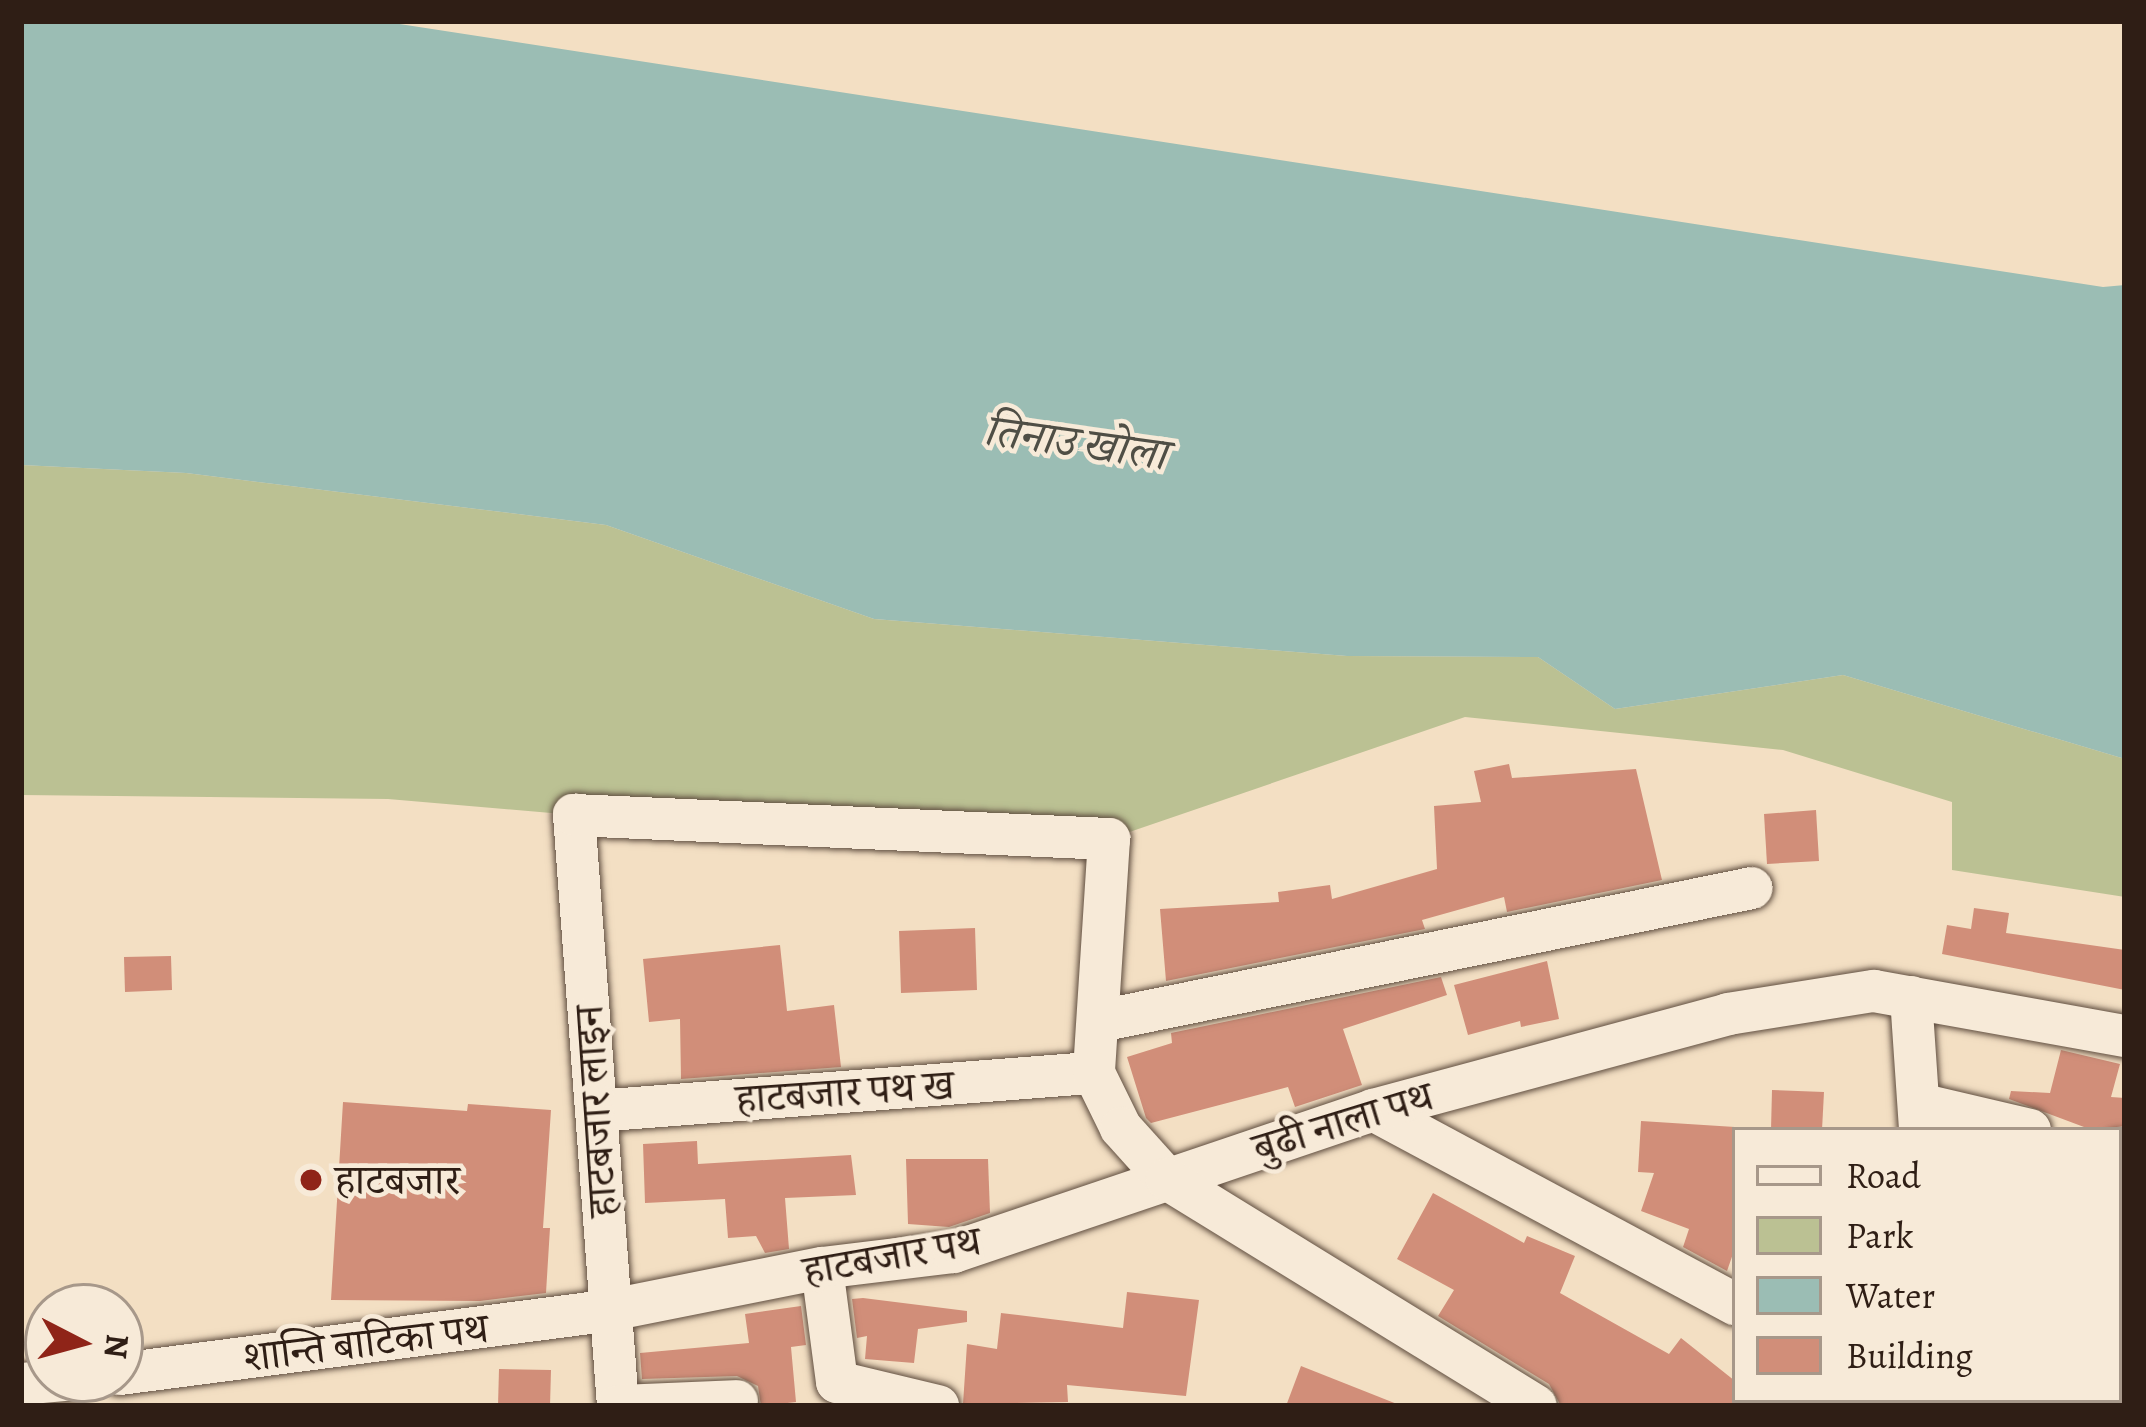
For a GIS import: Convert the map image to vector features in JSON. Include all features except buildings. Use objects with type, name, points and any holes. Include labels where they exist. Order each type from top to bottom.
[{"type":"street","name":"हाटबजार लाइन","points":[[618,1406],[574,815],[1109,839],[1100,1021]]},
{"type":"street","points":[[1167,1179],[1121,1128],[1094,1073],[1100,1021],[1752,888]]},
{"type":"street","name":"बुढी नाला पथ","points":[[1167,1179],[1373,1110],[1728,1014],[1874,991],[2125,1036]]},
{"type":"street","points":[[1911,997],[1920,1117],[2005,1127]]},
{"type":"street","name":"हाटबजार पथ ख","points":[[596,1111],[1094,1073]]},
{"type":"street","points":[[1373,1110],[1732,1302]]},
{"type":"street","name":"बुढी नाला पथ","points":[[1167,1179],[1334,1278],[1513,1401]]},
{"type":"street","name":"हाटबजार पथ","points":[[611,1310],[822,1268],[954,1252],[1167,1179]]},
{"type":"street","points":[[822,1268],[837,1382],[938,1406]]},
{"type":"street","name":"शान्ति बाटिका पथ","points":[[144,1371],[611,1310]]},
{"type":"street","points":[[618,1406],[737,1400]]},
{"type":"green space","points":[[21,465],[186,473],[606,525],[874,619],[1347,656],[1538,657],[1615,709],[1843,675],[2125,759],[2125,897],[1952,870],[1952,802],[1783,750],[1465,717],[1109,839],[574,815],[388,799],[21,795]]},
{"type":"water","name":"तिनाउ खोला","points":[[21,21],[380,21],[2103,287],[2125,285],[2125,759],[1843,675],[1615,709],[1538,657],[1347,656],[874,619],[606,525],[186,473],[21,465]]},
{"type":"place","name":"हाटबजार","points":[[311,1180]]}]
